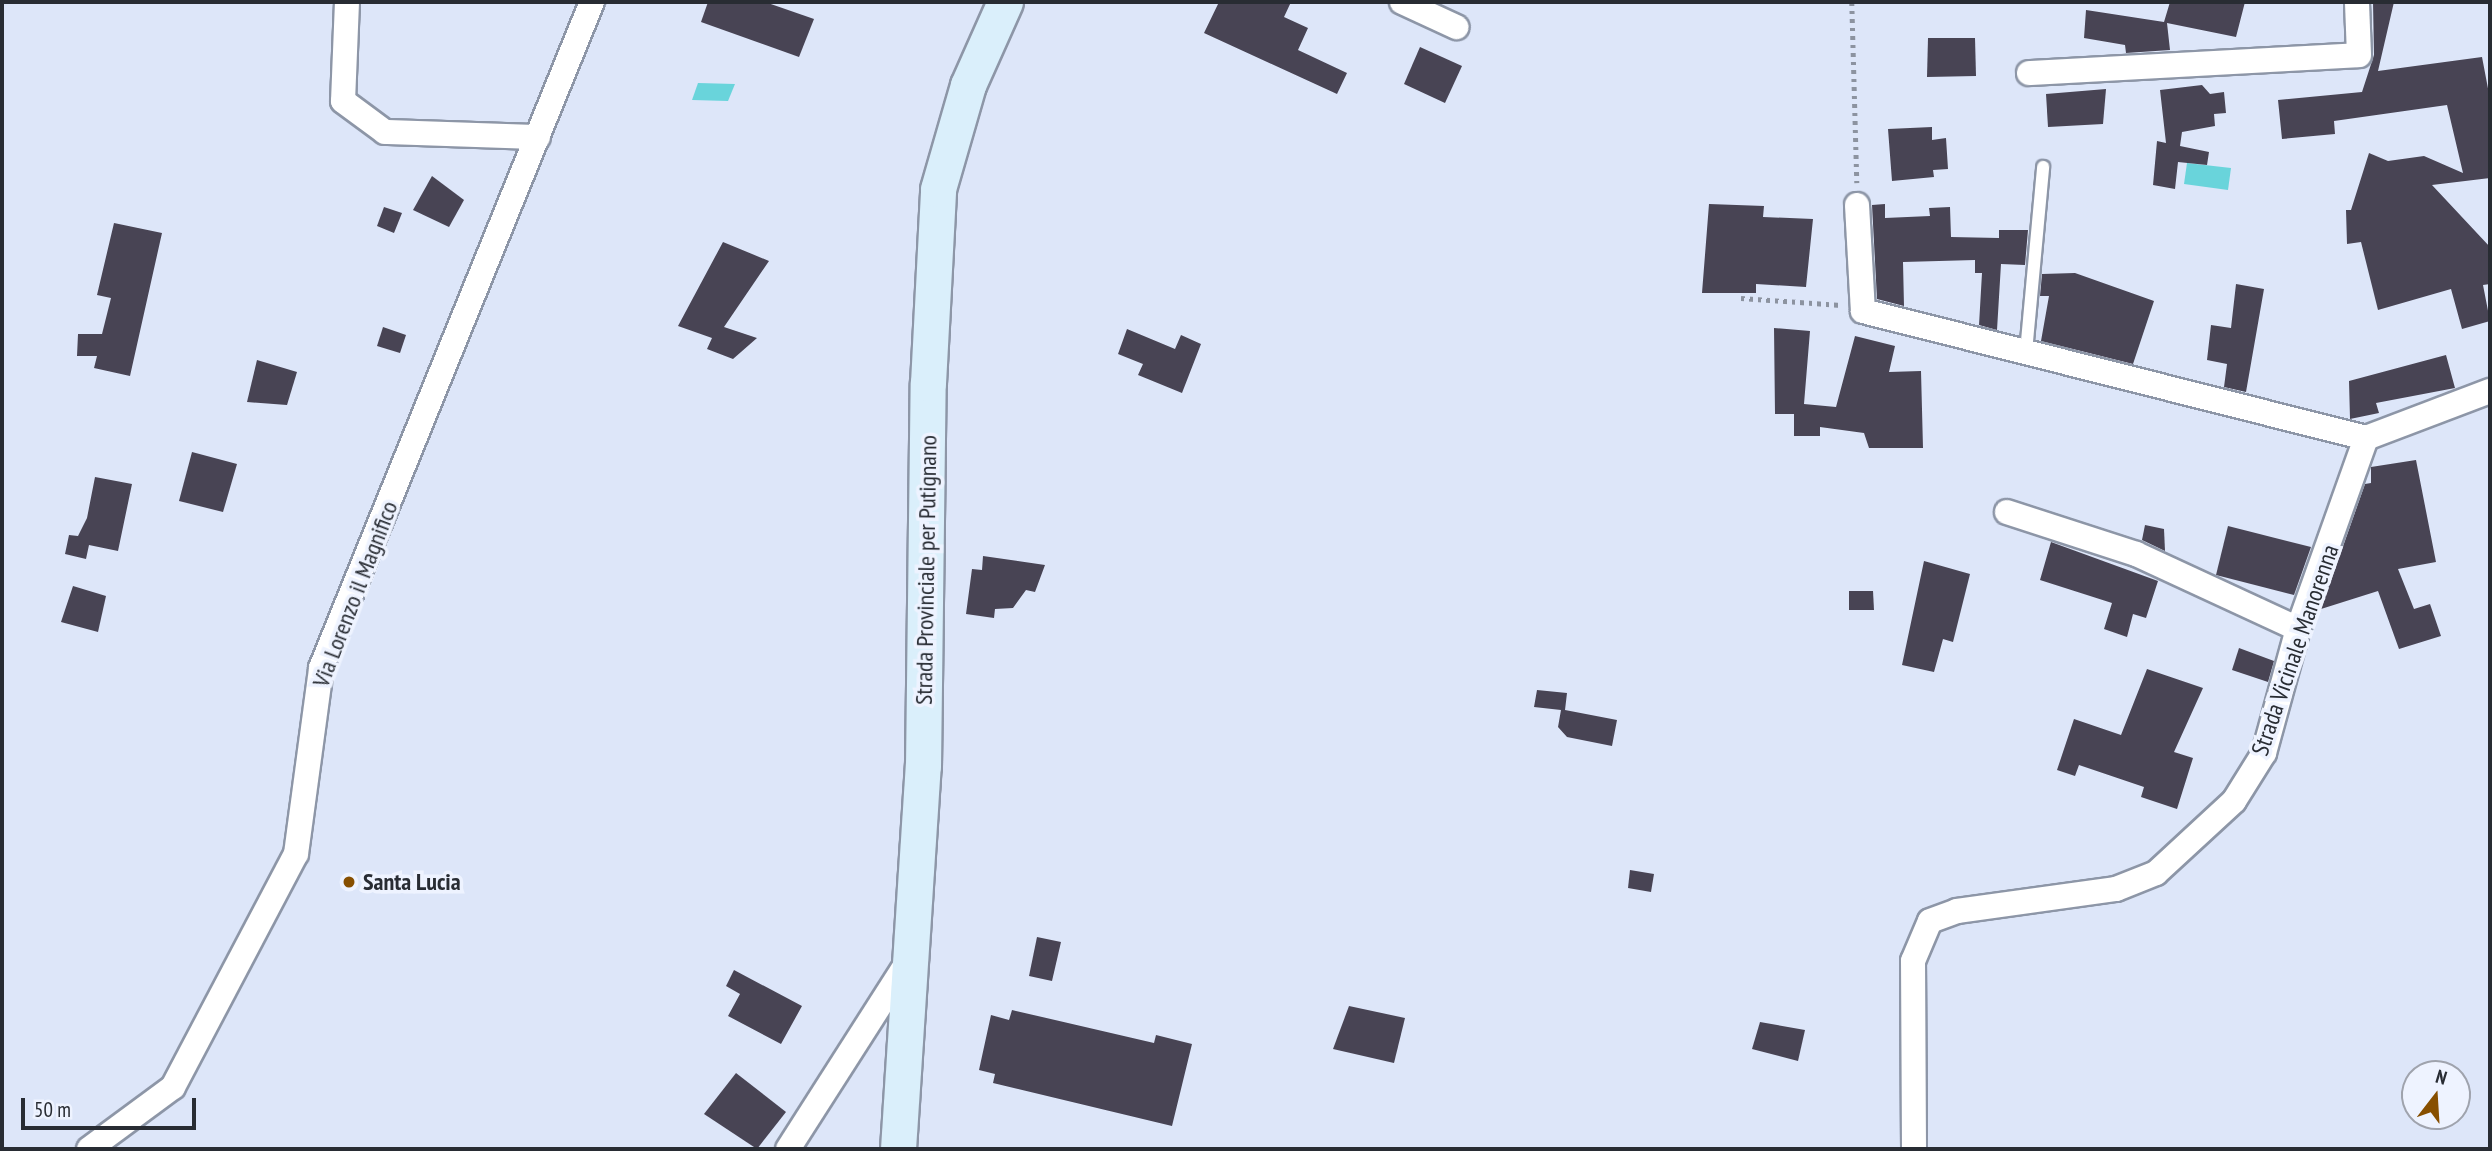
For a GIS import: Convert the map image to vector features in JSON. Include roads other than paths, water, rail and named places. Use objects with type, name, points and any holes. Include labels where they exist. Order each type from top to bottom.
[{"type":"street","points":[[348,2],[343,101],[385,132],[538,137]]},
{"type":"street","name":"Strada Provinciale per Putignano","points":[[898,1149],[914,951],[939,189],[968,85],[1005,2]]},
{"type":"street","points":[[1402,2],[1456,27]]},
{"type":"street","points":[[2029,73],[2359,55],[2357,2]]},
{"type":"street","name":"Via Lorenzo il Magnifico","points":[[89,1149],[145,1112],[181,1077],[296,854],[321,668],[538,137],[583,4]]},
{"type":"street","points":[[1857,205],[1863,311],[2366,438],[2490,391]]},
{"type":"street","name":"Strada Vicinale Manorenna","points":[[1914,1149],[1913,961],[1930,921],[1957,911],[2116,889],[2156,873],[2234,802],[2264,753],[2298,629],[2366,438]]},
{"type":"street","points":[[2007,512],[2136,554],[2298,629]]},
{"type":"street","points":[[788,1149],[914,951]]},
{"type":"lane","points":[[2026,352],[2043,167]]},
{"type":"water","points":[[698,83],[735,84],[728,101],[692,100]]},
{"type":"water","points":[[2187,163],[2231,168],[2228,190],[2184,184]]},
{"type":"place","name":"Santa Lucia","points":[[349,882]]}]
